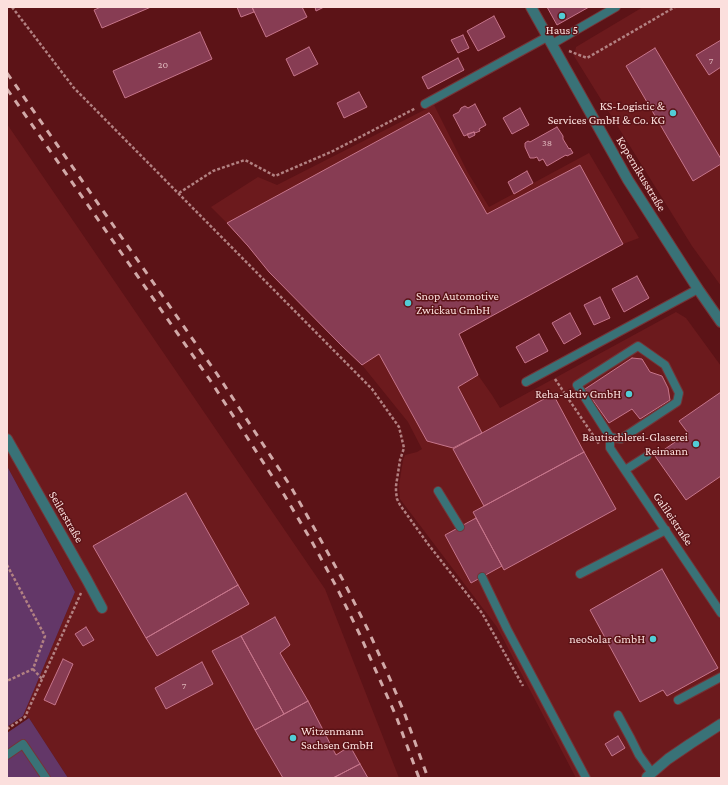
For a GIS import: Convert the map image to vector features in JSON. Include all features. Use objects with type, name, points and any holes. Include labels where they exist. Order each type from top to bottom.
[{"type":"street","name":"Kopernikusstraße","points":[[531,7],[628,180],[721,322]]},
{"type":"street","name":"Seilerstraße","points":[[7,440],[102,608]]},
{"type":"street","points":[[648,776],[668,759],[721,724]]},
{"type":"lane","points":[[425,104],[616,7]]},
{"type":"lane","points":[[526,382],[698,289]]},
{"type":"lane","points":[[610,437],[621,439],[677,402],[679,393],[666,365],[638,346],[576,385],[610,437],[610,448]]},
{"type":"lane","name":"Galileistraße","points":[[610,448],[721,613]]},
{"type":"lane","points":[[625,470],[647,456]]},
{"type":"lane","points":[[438,491],[460,528]]},
{"type":"lane","points":[[580,574],[666,530]]},
{"type":"lane","points":[[482,576],[507,629],[586,778]]},
{"type":"lane","points":[[678,700],[721,677]]},
{"type":"lane","points":[[618,716],[631,739],[648,776]]},
{"type":"lane","points":[[7,755],[23,744],[46,778]]},
{"type":"path","points":[[12,7],[74,88],[372,389],[399,427],[404,448],[400,460],[396,486],[396,492],[400,505],[428,544],[482,613],[525,690]]},
{"type":"path","points":[[549,40],[587,58],[675,7]]},
{"type":"path","points":[[179,193],[213,171],[245,160],[275,176],[332,150],[425,104]]},
{"type":"path","points":[[549,370],[602,449],[610,448]]},
{"type":"path","points":[[7,565],[45,636],[33,668],[7,681]]},
{"type":"path","points":[[7,729],[25,717],[87,580]]},
{"type":"path","points":[[33,668],[42,679]]},
{"type":"shaded area","points":[[643,7],[721,7],[721,286],[692,246],[574,56],[576,47]]},
{"type":"shaded area","points":[[434,105],[468,173],[489,207],[589,153],[639,238],[623,244],[459,334],[478,375],[500,408],[676,312],[686,318],[721,366],[721,778],[576,778],[497,627],[400,499],[399,485],[405,455],[422,449],[408,422],[362,365],[269,272],[247,245],[211,207],[258,177],[277,185]]},
{"type":"shaded area","points":[[7,124],[325,589],[399,778],[68,778],[29,718],[23,716],[75,592],[7,466]]},
{"type":"shaded area","points":[[7,466],[75,592],[23,716],[7,727]]},
{"type":"shaded area","points":[[29,718],[68,778],[7,778],[7,733]]},
{"type":"building","points":[[101,7],[151,7],[102,28],[94,10]]},
{"type":"building","points":[[237,7],[252,7],[254,12],[241,17]]},
{"type":"building","points":[[252,7],[302,7],[307,17],[266,37]]},
{"type":"building","points":[[315,7],[324,7],[316,11]]},
{"type":"building","name":"Haus 5","points":[[547,7],[589,7],[557,25]]},
{"type":"building","points":[[494,16],[505,37],[478,51],[467,31]]},
{"type":"building","points":[[200,32],[212,59],[125,98],[113,71]]},
{"type":"building","points":[[463,35],[469,48],[458,53],[451,40]]},
{"type":"building","points":[[721,40],[721,67],[709,75],[696,55]]},
{"type":"building","points":[[309,47],[318,64],[294,76],[286,59]]},
{"type":"building","name":"KS-Logistic & Services GmbH & Co. KG","points":[[655,48],[721,159],[721,164],[693,181],[626,66]]},
{"type":"building","points":[[458,58],[464,70],[428,89],[422,77]]},
{"type":"building","points":[[359,92],[367,107],[344,118],[337,103]]},
{"type":"building","points":[[475,104],[486,125],[479,129],[480,131],[464,136],[453,115],[465,106],[468,108]]},
{"type":"building","points":[[520,108],[529,125],[512,134],[503,118]]},
{"type":"building","name":"Snop Automotive Zwickau GmbH","points":[[429,113],[487,214],[580,165],[623,244],[459,334],[478,375],[458,387],[482,433],[453,448],[427,441],[379,354],[362,365],[269,272],[227,223]]},
{"type":"building","points":[[557,127],[569,149],[570,148],[573,153],[567,156],[566,155],[547,166],[543,159],[539,161],[537,157],[530,158],[525,147],[525,143],[528,141],[530,142]]},
{"type":"building","points":[[474,132],[475,135],[469,138],[467,134]]},
{"type":"building","points":[[527,171],[533,183],[514,194],[508,182]]},
{"type":"building","points":[[637,276],[649,298],[624,312],[612,289]]},
{"type":"building","points":[[600,297],[610,318],[594,325],[584,305]]},
{"type":"building","points":[[570,313],[581,334],[564,344],[552,323]]},
{"type":"building","points":[[539,334],[548,351],[525,363],[516,347]]},
{"type":"building","name":"Reha-aktiv GmbH","points":[[632,358],[642,359],[650,372],[662,376],[668,388],[670,400],[640,419],[632,409],[609,423],[585,389]]},
{"type":"building","name":"Bautischlerei-Glaserei Reimann","points":[[721,392],[721,476],[686,500],[655,456],[688,433],[679,421]]},
{"type":"building","points":[[553,394],[584,452],[484,506],[453,449]]},
{"type":"building","points":[[584,452],[616,509],[504,570],[473,512]]},
{"type":"building","points":[[186,493],[238,585],[146,638],[93,546]]},
{"type":"building","points":[[476,518],[502,566],[471,583],[445,535]]},
{"type":"building","name":"neoSolar GmbH","points":[[662,569],[718,668],[667,696],[663,690],[640,702],[590,610]]},
{"type":"building","points":[[238,585],[249,604],[157,656],[146,638]]},
{"type":"building","points":[[275,617],[290,645],[280,653],[308,701],[284,714],[241,636]]},
{"type":"building","points":[[86,627],[94,640],[83,646],[75,634]]},
{"type":"building","points":[[241,636],[284,714],[255,730],[212,651]]},
{"type":"building","points":[[63,659],[73,664],[55,705],[44,700]]},
{"type":"building","points":[[202,662],[213,684],[166,709],[155,688]]},
{"type":"building","name":"Witzenmann Sachsen GmbH","points":[[308,701],[336,755],[350,746],[360,764],[333,778],[283,778],[255,730]]},
{"type":"building","points":[[618,736],[625,748],[612,756],[605,744]]},
{"type":"building","points":[[360,764],[368,778],[333,778]]},
{"type":"railway","points":[[7,73],[217,374],[291,487],[344,582],[369,632],[404,712],[428,778]]},
{"type":"railway","points":[[7,89],[210,380],[283,493],[311,540],[360,635],[396,716],[419,778]]},
{"type":"place","name":"Haus 5","points":[[562,16]]},
{"type":"place","name":"KS-Logistic & Services GmbH & Co. KG","points":[[673,113]]},
{"type":"place","name":"Snop Automotive Zwickau GmbH","points":[[408,303]]},
{"type":"place","name":"Reha-aktiv GmbH","points":[[629,394]]},
{"type":"place","name":"Bautischlerei-Glaserei Reimann","points":[[696,444]]},
{"type":"place","name":"neoSolar GmbH","points":[[653,639]]},
{"type":"place","name":"Witzenmann Sachsen GmbH","points":[[293,738]]}]
